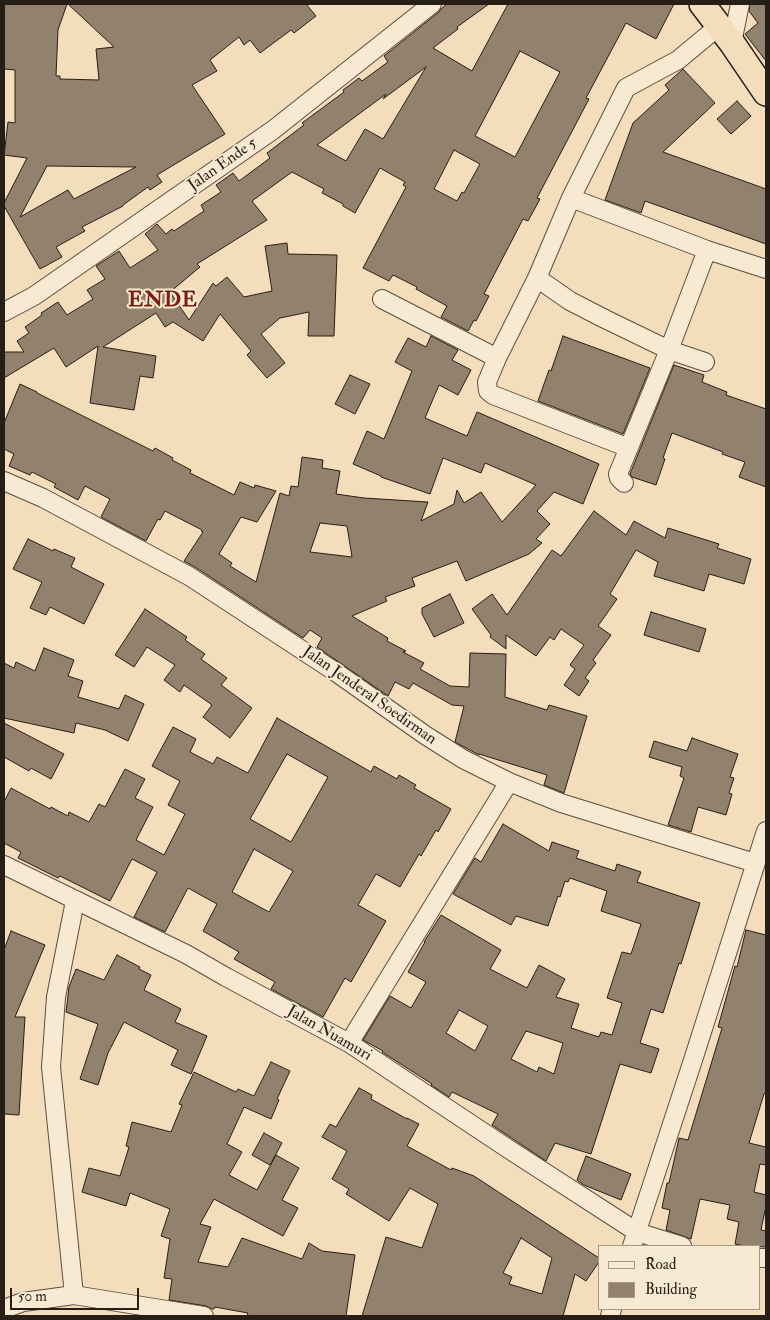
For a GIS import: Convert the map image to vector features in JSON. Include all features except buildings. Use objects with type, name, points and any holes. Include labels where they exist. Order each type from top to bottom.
[{"type":"highway","points":[[702,4],[726,34],[766,93]]},
{"type":"street","name":"Jalan Ende 5","points":[[4,312],[34,296],[258,141],[432,4]]},
{"type":"street","points":[[629,448],[492,395],[488,391],[487,382],[537,278],[571,198],[626,88],[726,34],[740,4]]},
{"type":"street","points":[[571,198],[708,250],[766,269]]},
{"type":"street","points":[[624,483],[618,474],[708,250]]},
{"type":"street","points":[[537,278],[570,301],[669,350],[705,362]]},
{"type":"street","points":[[382,298],[497,358]]},
{"type":"street","name":"Jalan Jenderal Soedirman","points":[[4,481],[43,498],[189,576],[463,759],[509,782],[561,802],[755,863]]},
{"type":"street","points":[[348,1043],[509,782]]},
{"type":"street","points":[[635,1239],[766,831]]},
{"type":"street","name":"Jalan Nuamuri","points":[[4,864],[186,954],[348,1043],[510,1150],[635,1239],[675,1245]]},
{"type":"street","points":[[74,1295],[51,1067],[56,997],[76,901]]},
{"type":"street","points":[[4,1309],[23,1302],[74,1295],[204,1316]]},
{"type":"district","name":"ENDE","points":[[163,301]]}]
